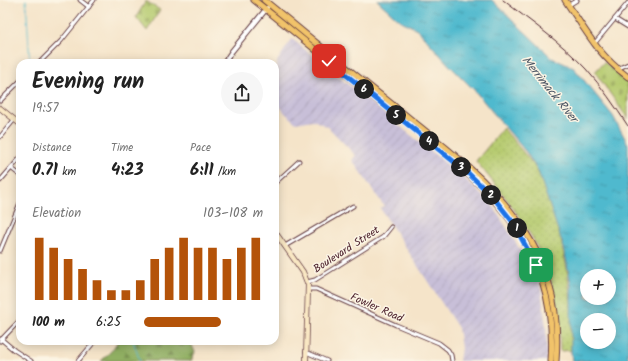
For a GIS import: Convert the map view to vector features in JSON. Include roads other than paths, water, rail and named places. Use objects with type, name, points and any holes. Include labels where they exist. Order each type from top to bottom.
[{"type":"main road","points":[[254,0],[268,7],[458,158],[502,198],[525,232],[542,264],[550,284],[557,325],[556,361]]},
{"type":"main road","points":[[264,0],[268,7],[468,173],[501,207],[529,250],[543,282],[551,315],[551,361]]},
{"type":"main road","points":[[565,0],[604,57],[628,77]]},
{"type":"main road","points":[[0,108],[14,120]]},
{"type":"main road","points":[[279,238],[303,272],[307,282],[306,361]]},
{"type":"street","points":[[80,0],[89,7]]},
{"type":"street","points":[[43,59],[61,41],[94,0]]},
{"type":"street","points":[[569,5],[577,0]]},
{"type":"street","points":[[594,44],[628,3]]},
{"type":"street","points":[[227,59],[268,7]]},
{"type":"street","points":[[615,19],[628,27]]},
{"type":"street","points":[[618,69],[628,64]]},
{"type":"street","points":[[0,101],[16,85]]},
{"type":"street","points":[[0,136],[14,120]]},
{"type":"street","points":[[279,179],[300,161]]},
{"type":"street","points":[[0,181],[16,162]]},
{"type":"street","points":[[11,168],[16,172]]},
{"type":"street","points":[[285,246],[352,206]]},
{"type":"street","points":[[0,251],[16,213]]},
{"type":"street","name":"Boulevard Street","points":[[307,282],[314,280],[383,237],[391,226]]},
{"type":"street","name":"Fowler Road","points":[[308,289],[316,289],[396,325],[439,342],[448,350],[452,361]]},
{"type":"street","points":[[16,324],[1,340],[31,361]]},
{"type":"street","points":[[78,361],[92,345]]},
{"type":"street","points":[[306,352],[327,361]]},
{"type":"water","name":"Merrimack River","points":[[377,0],[492,0],[552,58],[574,68],[613,116],[628,144],[628,361],[572,361],[571,285],[564,248],[538,171],[526,152],[475,91],[449,65],[417,29],[399,20]]},
{"type":"waterway","points":[[26,0],[30,59]]},
{"type":"waterway","points":[[134,345],[140,361]]},
{"type":"railway","points":[[503,0],[577,59],[603,90],[628,126]]}]
